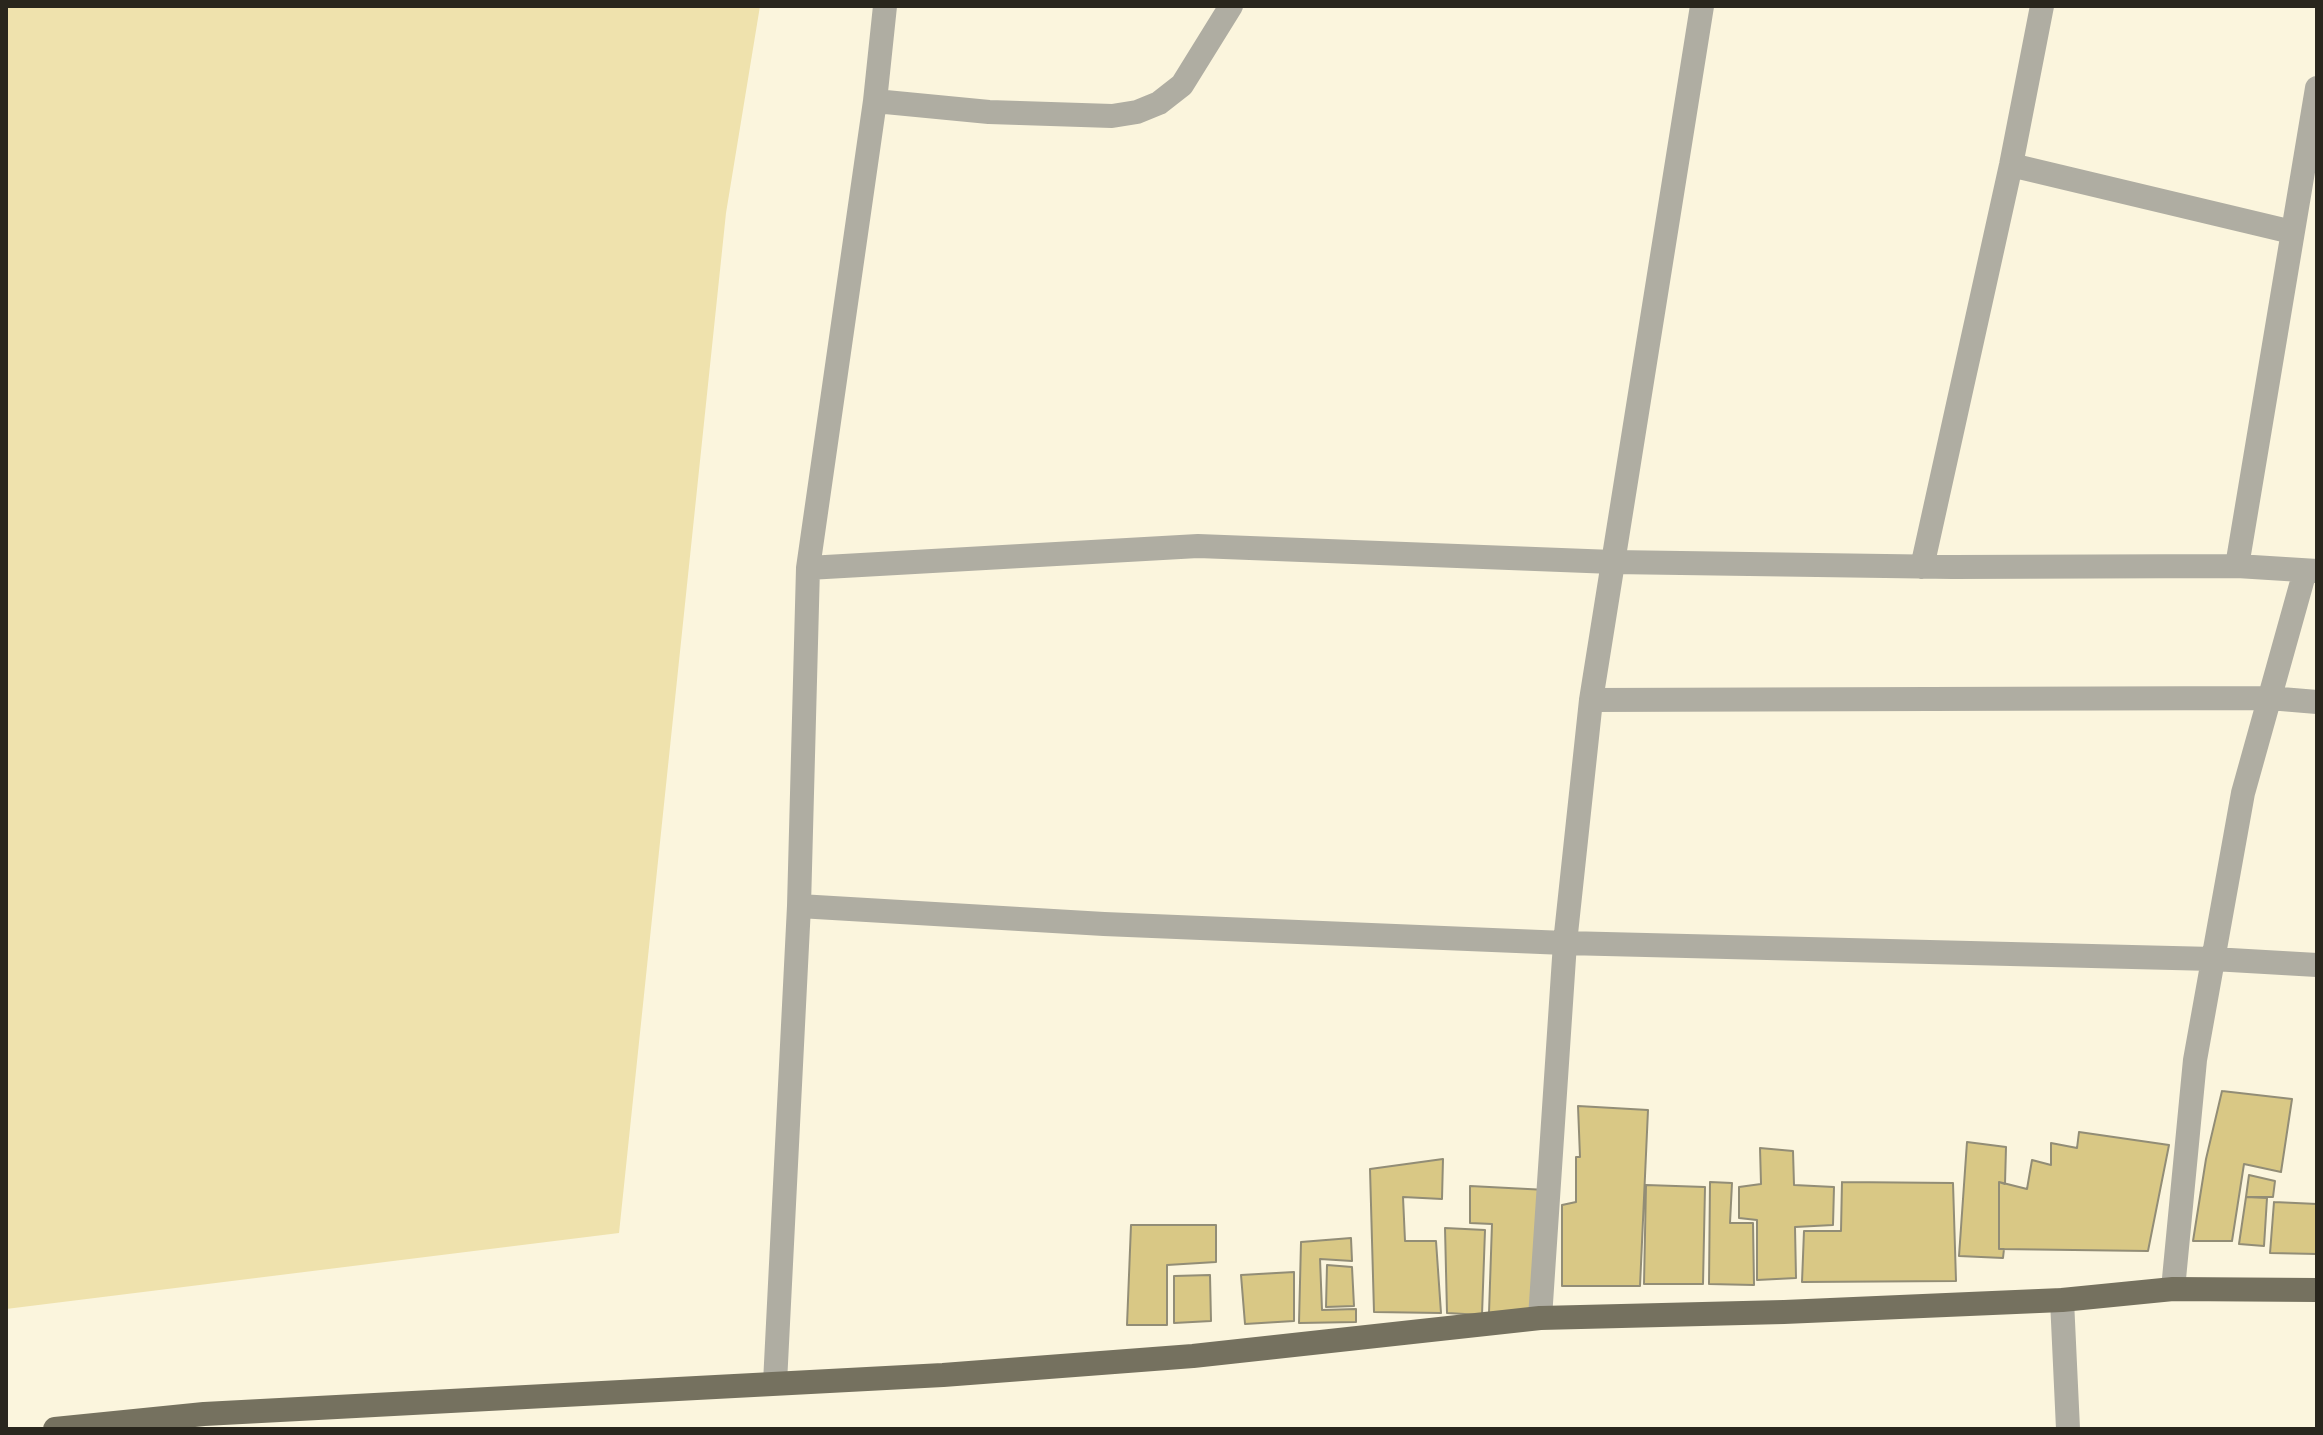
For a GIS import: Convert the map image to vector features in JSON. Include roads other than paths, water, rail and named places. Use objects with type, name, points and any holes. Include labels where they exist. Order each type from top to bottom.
[{"type":"main road","points":[[55,1429],[204,1414],[943,1375],[1193,1356],[1540,1318],[1784,1312],[2062,1300],[2173,1289],[2317,1290]]},
{"type":"street","points":[[775,1383],[799,906],[808,568],[875,101],[885,6]]},
{"type":"street","points":[[875,101],[989,112],[1112,116],[1137,112],[1159,103],[1182,85],[1231,6]]},
{"type":"street","points":[[1540,1318],[1565,943],[1591,700],[1702,6]]},
{"type":"street","points":[[1922,567],[2011,165],[2042,6]]},
{"type":"street","points":[[2237,566],[2317,88]]},
{"type":"street","points":[[2011,165],[2292,232]]},
{"type":"street","points":[[808,568],[1198,546],[1613,562],[1922,567],[2237,566],[2311,571],[2269,698],[2243,793],[2195,1060],[2173,1289]]},
{"type":"street","points":[[1591,700],[2269,698],[2317,702]]},
{"type":"street","points":[[799,906],[1104,924],[1565,943],[2213,959],[2317,965]]},
{"type":"street","points":[[2062,1300],[2068,1429]]}]
